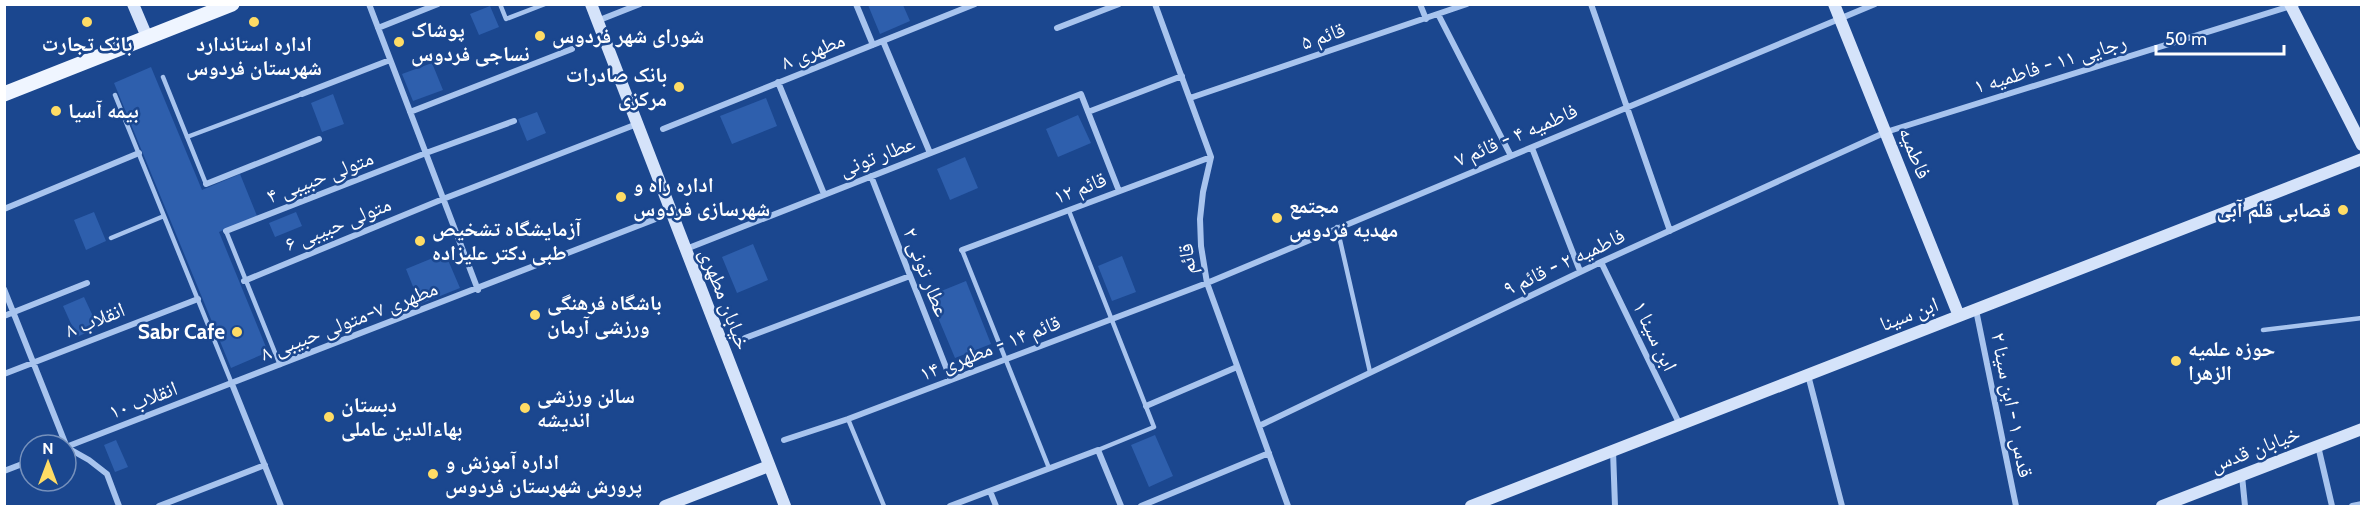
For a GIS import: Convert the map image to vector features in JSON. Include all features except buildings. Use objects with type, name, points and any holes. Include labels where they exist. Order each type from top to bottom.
[{"type":"main road","points":[[4,94],[232,4]]},
{"type":"street","points":[[133,4],[147,37]]},
{"type":"street","points":[[369,4],[478,290]]},
{"type":"street","points":[[378,28],[438,4]]},
{"type":"street","name":"خیابان مطهری","points":[[591,4],[785,507]]},
{"type":"street","points":[[597,21],[640,4]]},
{"type":"street","points":[[856,4],[873,45]]},
{"type":"street","name":"مطهری ۸","points":[[663,129],[975,4]]},
{"type":"street","points":[[1057,28],[1119,4]]},
{"type":"street","points":[[1155,4],[1210,157]]},
{"type":"street","points":[[1420,4],[1426,19]]},
{"type":"street","name":"قائم ۵","points":[[1190,98],[1467,4]]},
{"type":"street","points":[[1591,4],[1670,231]]},
{"type":"street","name":"فاطمیه","points":[[1834,4],[1959,316]]},
{"type":"street","name":"فاطمیه ۴ - قائم ۷","points":[[1207,283],[1875,4]]},
{"type":"street","points":[[2293,5],[2361,145]]},
{"type":"street","name":"رجایی ۱۱ - فاطمیه ۱","points":[[1886,132],[2293,5]]},
{"type":"street","points":[[1438,14],[1511,156]]},
{"type":"street","points":[[883,41],[930,153]]},
{"type":"street","points":[[410,112],[572,49]]},
{"type":"street","points":[[302,94],[390,60]]},
{"type":"street","points":[[1119,191],[1088,112],[1182,76]]},
{"type":"street","points":[[778,82],[824,195]]},
{"type":"street","name":"عطار تونی","points":[[685,249],[1081,94],[1088,112]]},
{"type":"street","name":"متولی حبیبی ۴","points":[[226,231],[514,121]]},
{"type":"street","name":"متولی حبیبی ۶","points":[[244,280],[443,199],[637,124]]},
{"type":"street","name":"فاطمیه ۲ - قائم ۹","points":[[1259,426],[1601,262],[1886,132]]},
{"type":"street","points":[[206,184],[319,139]]},
{"type":"street","points":[[1532,148],[1580,272]]},
{"type":"street","points":[[4,209],[139,153]]},
{"type":"street","name":"قائم ۱۲","points":[[962,250],[1210,157]]},
{"type":"street","name":"قائم","points":[[1210,157],[1200,219],[1201,246],[1207,283],[1288,507]]},
{"type":"street","name":"ابن سینا","points":[[1471,507],[2361,159]]},
{"type":"street","name":"عطار تونی ۲","points":[[871,176],[951,380]]},
{"type":"street","name":"مطهری ۷-متولی حبیبی ۸","points":[[232,384],[671,213]]},
{"type":"street","name":"ابن سینا ۱","points":[[1601,262],[1680,425]]},
{"type":"street","points":[[745,338],[910,276]]},
{"type":"street","points":[[4,316],[87,283]]},
{"type":"street","name":"قائم ۱۴ - مطهری ۱۴","points":[[784,440],[848,419],[1207,283]]},
{"type":"street","points":[[4,289],[61,433]]},
{"type":"street","name":"انقلاب ۸","points":[[4,374],[198,299]]},
{"type":"street","name":"قدس ۱ - ابن سینا ۲","points":[[1976,309],[2016,507]]},
{"type":"street","points":[[1146,406],[1237,367]]},
{"type":"street","points":[[1808,375],[1842,507]]},
{"type":"street","points":[[232,384],[281,507]]},
{"type":"street","name":"انقلاب ۱۰","points":[[78,442],[232,384]]},
{"type":"street","name":"خیابان قدس","points":[[2162,507],[2361,429]]},
{"type":"street","points":[[2318,446],[2332,507]]},
{"type":"street","points":[[950,507],[1098,450],[1121,507]]},
{"type":"street","points":[[1613,451],[1615,507]]},
{"type":"street","points":[[78,453],[107,474],[119,507]]},
{"type":"street","points":[[1141,507],[1269,453]]},
{"type":"street","points":[[159,507],[265,465]]},
{"type":"street","points":[[665,507],[769,466]]},
{"type":"street","points":[[2242,475],[2245,507]]},
{"type":"street","points":[[990,491],[996,507]]},
{"type":"street","points":[[2352,507],[2361,504]]},
{"type":"lane","points":[[500,4],[506,19],[545,4]]},
{"type":"lane","points":[[163,77],[206,184]]},
{"type":"lane","points":[[187,137],[302,94]]},
{"type":"lane","points":[[115,95],[232,384]]},
{"type":"lane","points":[[1069,211],[1154,427],[1098,450]]},
{"type":"lane","points":[[111,238],[164,216]]},
{"type":"lane","points":[[1337,228],[1370,372]]},
{"type":"lane","points":[[226,231],[280,365]]},
{"type":"lane","points":[[962,250],[1049,468]]},
{"type":"lane","points":[[2263,330],[2361,318]]},
{"type":"lane","points":[[848,419],[884,507]]},
{"type":"shaded area","points":[[868,5],[903,5],[910,21],[880,34]]},
{"type":"shaded area","points":[[490,6],[499,27],[479,35],[470,14]]},
{"type":"shaded area","points":[[432,63],[443,90],[413,101],[402,74]]},
{"type":"shaded area","points":[[151,67],[202,190],[240,174],[257,216],[219,232],[268,352],[231,368],[114,83]]},
{"type":"shaded area","points":[[333,94],[344,124],[322,132],[311,103]]},
{"type":"shaded area","points":[[766,98],[777,126],[732,144],[720,116]]},
{"type":"shaded area","points":[[537,112],[546,133],[527,141],[518,119]]},
{"type":"shaded area","points":[[1078,115],[1091,143],[1058,157],[1046,129]]},
{"type":"shaded area","points":[[965,157],[978,188],[950,200],[937,169]]},
{"type":"shaded area","points":[[94,212],[106,241],[86,250],[74,220]]},
{"type":"shaded area","points":[[296,212],[302,226],[275,237],[269,223]]},
{"type":"shaded area","points":[[753,244],[768,280],[737,293],[722,257]]},
{"type":"shaded area","points":[[445,253],[460,288],[420,304],[406,269]]},
{"type":"shaded area","points":[[1122,256],[1136,292],[1112,301],[1098,266]]},
{"type":"shaded area","points":[[966,281],[991,344],[955,358],[929,296]]},
{"type":"shaded area","points":[[84,297],[98,327],[77,337],[63,306]]},
{"type":"shaded area","points":[[1155,435],[1173,476],[1149,487],[1131,445]]},
{"type":"shaded area","points":[[116,440],[128,467],[115,472],[104,445]]},
{"type":"place","name":"بانک تجارت","points":[[87,22]]},
{"type":"place","name":"اداره استاندارد شهرستان فردوس","points":[[254,22]]},
{"type":"place","name":"شورای شهر فردوس","points":[[540,36]]},
{"type":"place","name":"پوشاک نساجی فردوس","points":[[399,42]]},
{"type":"place","name":"بانک صادرات مرکزی","points":[[679,87]]},
{"type":"place","name":"بیمه آسیا","points":[[56,111]]},
{"type":"place","name":"اداره راه و شهرسازی فردوس","points":[[621,197]]},
{"type":"place","name":"قصابی قلم آبی","points":[[2343,210]]},
{"type":"place","name":"مجتمع مهدیه فردوس","points":[[1277,218]]},
{"type":"place","name":"آزمایشگاه تشخیص طبی دکتر علیزاده","points":[[420,241]]},
{"type":"place","name":"باشگاه فرهنگی ورزشی آرمان","points":[[535,315]]},
{"type":"place","name":"Sabr Cafe","points":[[237,332]]},
{"type":"place","name":"حوزه علمیه الزهرا","points":[[2176,361]]},
{"type":"place","name":"سالن ورزشی اندیشه","points":[[525,408]]},
{"type":"place","name":"دبستان بهاءالدین عاملی","points":[[329,417]]},
{"type":"place","name":"اداره آموزش و پرورش شهرستان فردوس","points":[[433,474]]}]
